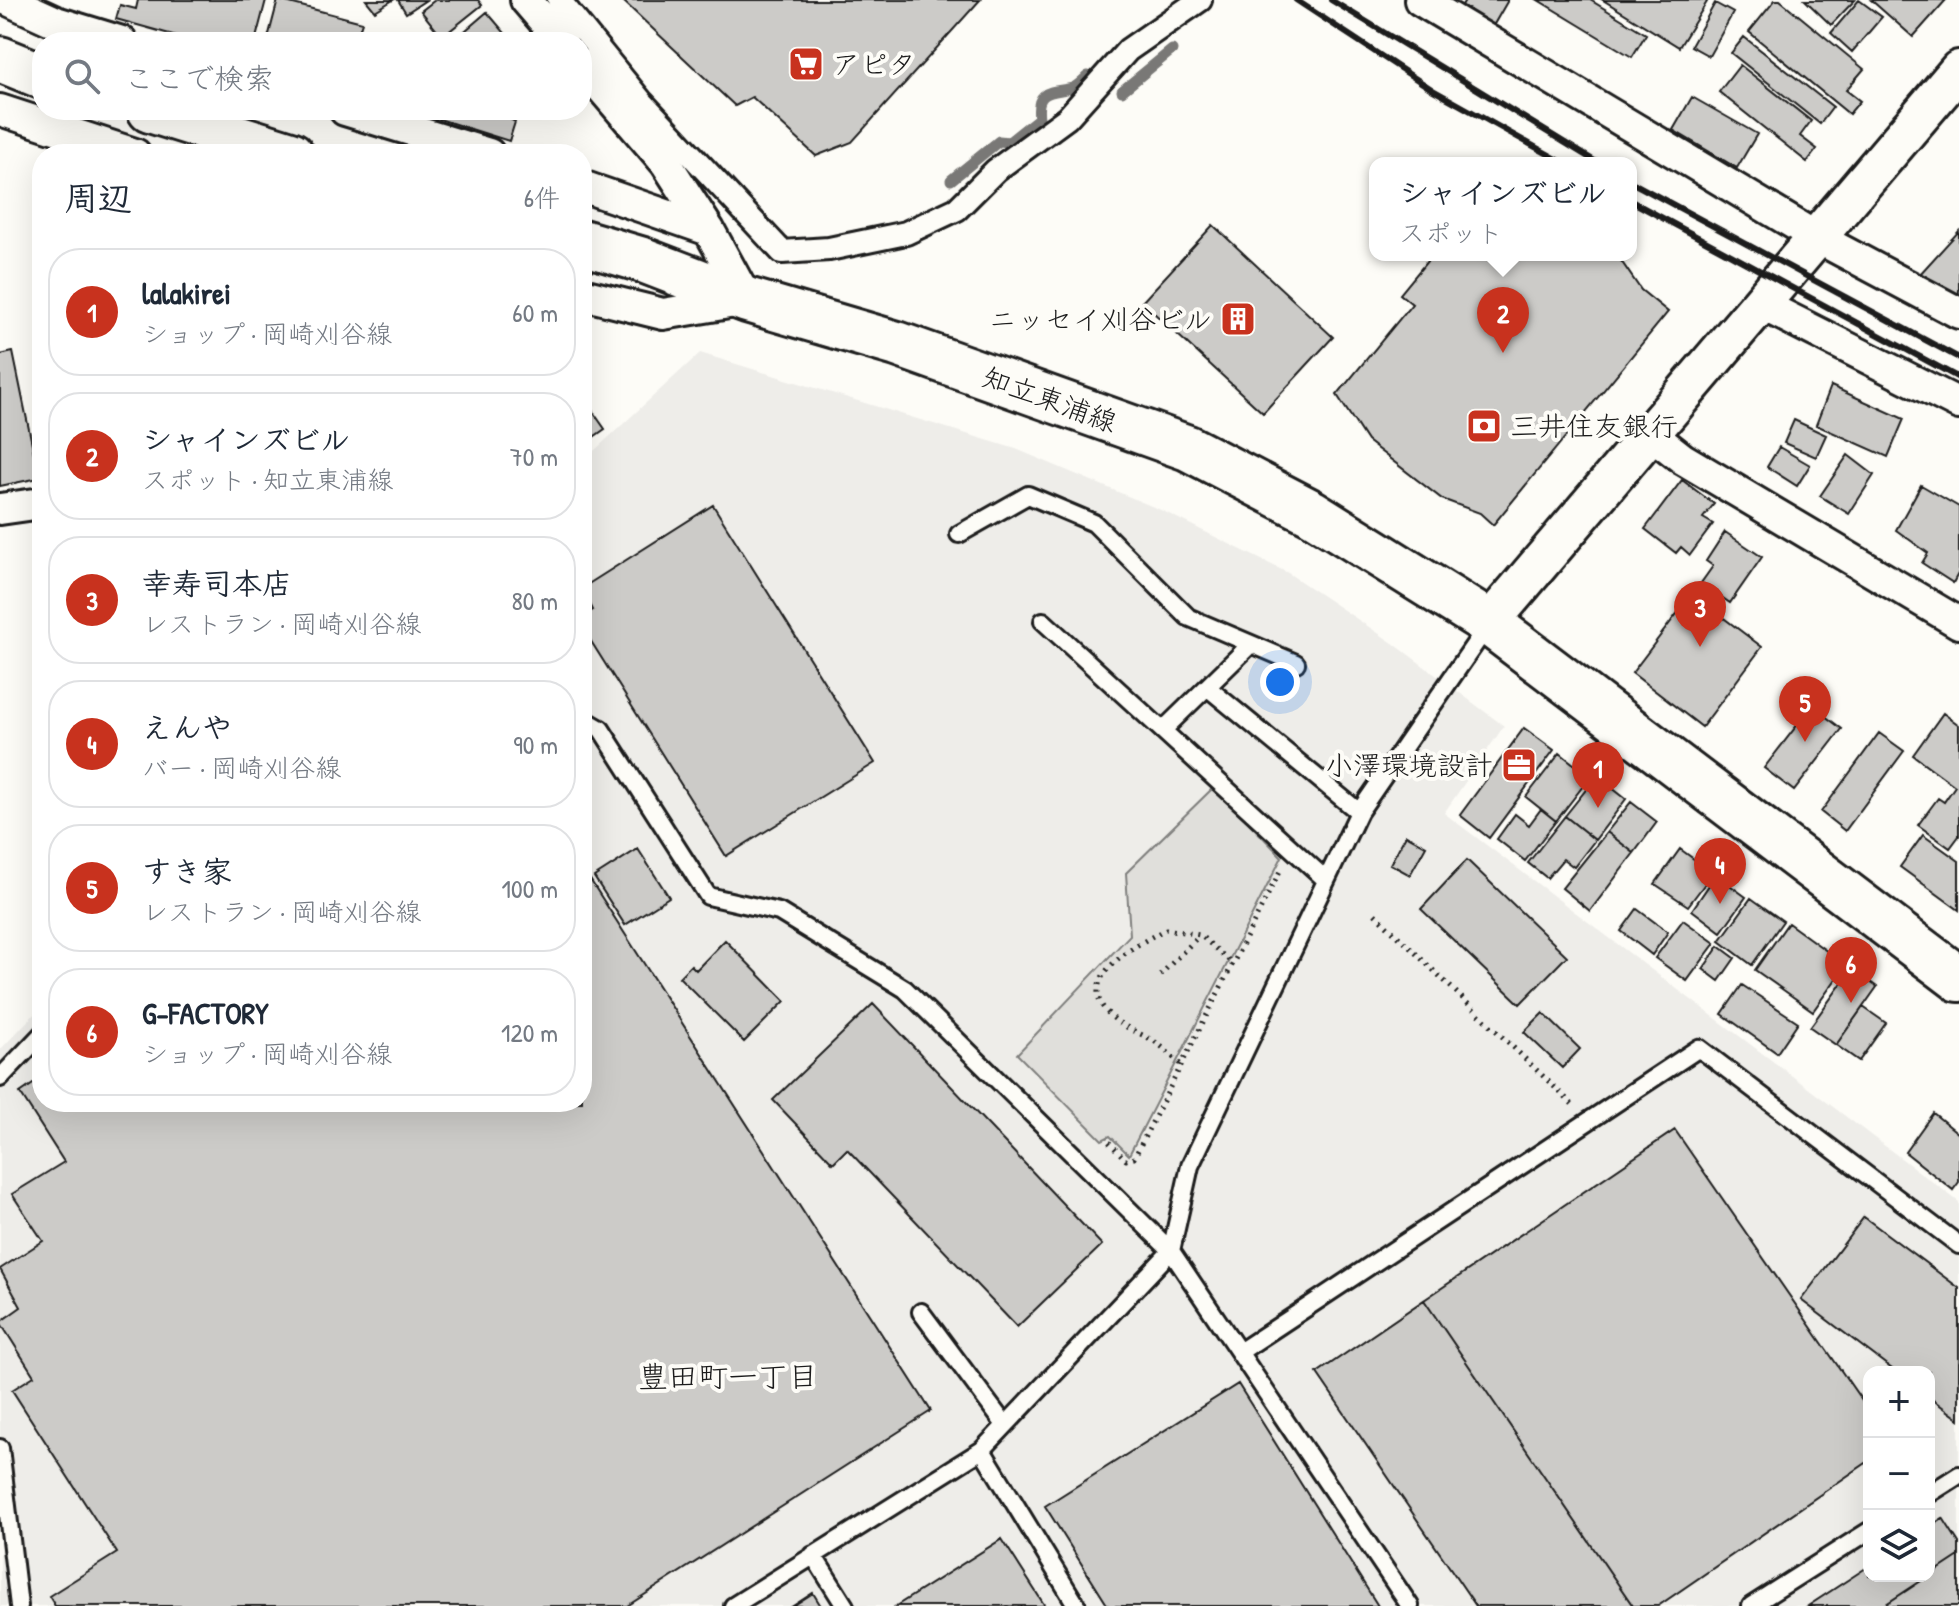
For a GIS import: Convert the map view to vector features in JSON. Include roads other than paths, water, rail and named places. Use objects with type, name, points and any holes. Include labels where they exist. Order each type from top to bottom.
[{"type":"main road","points":[[0,59],[32,72]]},
{"type":"main road","points":[[182,120],[259,144]]},
{"type":"main road","name":"知立東浦線","points":[[592,245],[643,260],[747,300],[897,344],[1188,448],[1311,512],[1489,623],[1957,973]]},
{"type":"street","points":[[8,0],[56,22],[89,32]]},
{"type":"street","points":[[526,0],[553,32]]},
{"type":"street","points":[[559,0],[585,32]]},
{"type":"street","points":[[592,41],[641,101],[782,252],[829,249],[906,233],[957,209],[996,170],[1067,118],[1128,50],[1200,0]]},
{"type":"street","points":[[1420,0],[1816,237],[1959,313]]},
{"type":"street","points":[[1489,623],[1959,70]]},
{"type":"street","points":[[592,77],[666,163],[709,230],[747,300],[663,314],[592,296]]},
{"type":"street","points":[[0,110],[104,144]]},
{"type":"street","points":[[378,120],[456,144]]},
{"type":"street","points":[[592,189],[709,230]]},
{"type":"street","points":[[1759,303],[1959,404]]},
{"type":"street","points":[[1651,434],[1683,459],[1959,623]]},
{"type":"street","points":[[0,509],[32,504]]},
{"type":"lane","points":[[959,534],[1028,495],[1094,523],[1188,617],[1249,646],[1296,663]]},
{"type":"lane","points":[[1043,621],[1326,880]]},
{"type":"lane","points":[[733,1606],[982,1450],[1171,1251],[1190,1166],[1359,812],[1489,623]]},
{"type":"lane","points":[[1163,730],[1249,646]]},
{"type":"lane","points":[[1207,687],[1359,812]]},
{"type":"lane","points":[[592,724],[601,729],[708,896],[779,912],[905,989],[1171,1251],[1410,1606]]},
{"type":"lane","points":[[0,1078],[32,1044]]},
{"type":"lane","points":[[1241,1351],[1699,1048],[1959,1245]]},
{"type":"lane","points":[[921,1312],[1005,1425]]},
{"type":"lane","points":[[0,1448],[19,1606]]},
{"type":"lane","points":[[982,1450],[1077,1606]]},
{"type":"lane","points":[[1935,1490],[1959,1475]]},
{"type":"lane","points":[[1751,1606],[1863,1535]]},
{"type":"lane","points":[[813,1555],[845,1606]]},
{"type":"waterway","points":[[1122,91],[1172,50]]},
{"type":"waterway","points":[[951,180],[999,141],[1009,142],[1039,118],[1038,108],[1043,97],[1074,87],[1088,76]]},
{"type":"railway","points":[[1296,0],[1433,90],[1553,157]]},
{"type":"railway","points":[[1331,0],[1588,157]]},
{"type":"railway","points":[[1637,185],[1959,358]]},
{"type":"railway","points":[[1637,204],[1959,378]]},
{"type":"place","name":"アピタ","points":[[806,64]]},
{"type":"place","name":"ニッセイ刈谷ビル","points":[[1238,319]]},
{"type":"place","name":"シャインズビル","points":[[1503,353]]},
{"type":"place","name":"三井住友銀行","points":[[1484,426]]},
{"type":"place","name":"幸寿司本店","points":[[1700,647]]},
{"type":"place","name":"すき家","points":[[1805,742]]},
{"type":"place","name":"小澤環境設計","points":[[1519,765]]},
{"type":"place","name":"lalakirei","points":[[1598,808]]},
{"type":"place","name":"えんや","points":[[1720,904]]},
{"type":"place","name":"G-FACTORY","points":[[1851,1003]]},
{"type":"district","name":"豊田町一丁目","points":[[728,1376]]}]
